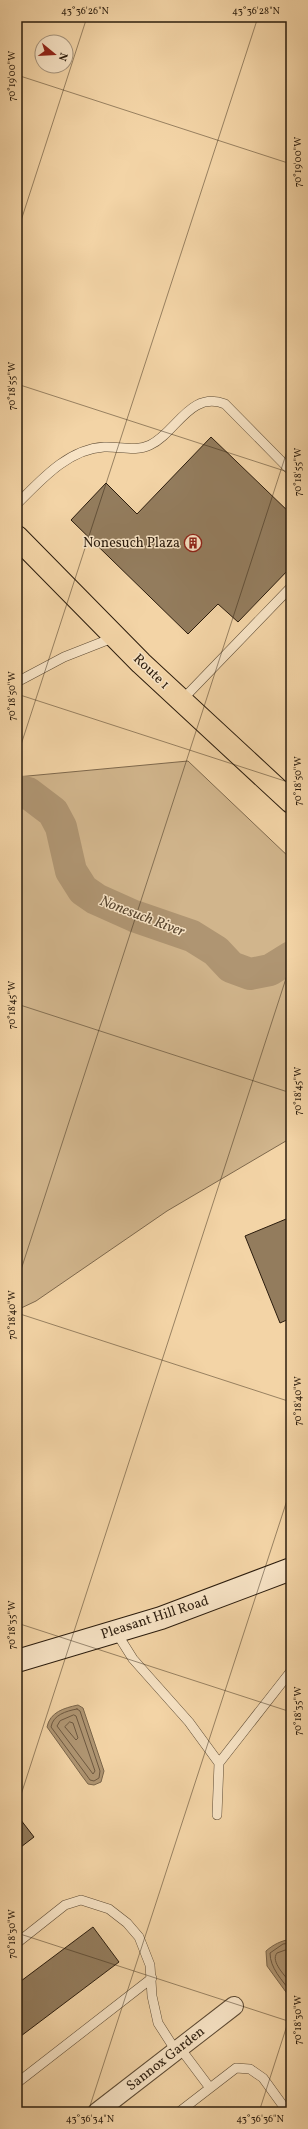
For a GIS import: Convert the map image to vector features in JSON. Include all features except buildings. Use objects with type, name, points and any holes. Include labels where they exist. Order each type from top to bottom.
[{"type":"main road","name":"Route 1","points":[[17,537],[181,701],[291,802]]},
{"type":"street","name":"Pleasant Hill Road","points":[[17,1661],[116,1632],[228,1594],[291,1569]]},
{"type":"street","name":"Sannox Garden","points":[[97,2112],[234,2006]]},
{"type":"lane","points":[[17,504],[54,469],[69,458],[99,447],[143,448],[151,445],[195,406],[210,400],[225,404],[291,471]]},
{"type":"lane","points":[[181,701],[291,587]]},
{"type":"lane","points":[[17,682],[64,657],[115,636]]},
{"type":"lane","points":[[116,1632],[133,1659],[189,1722],[219,1763]]},
{"type":"lane","points":[[217,1815],[219,1763],[291,1671]]},
{"type":"lane","points":[[17,1943],[65,1905],[81,1900],[109,1909],[139,1937],[150,1965],[152,1996],[158,2023],[178,2050],[210,2088]]},
{"type":"lane","points":[[17,2083],[152,1978]]},
{"type":"lane","points":[[179,2112],[236,2068],[250,2069],[263,2078],[284,2107]]},
{"type":"shaded area","points":[[188,761],[291,859],[291,1138],[167,1211],[36,1301],[17,1310],[17,777]]},
{"type":"water","points":[[78,1705],[83,1708],[104,1771],[101,1782],[94,1785],[88,1784],[47,1727],[54,1714],[63,1709]]},
{"type":"water","points":[[291,1939],[291,1999],[267,1966],[266,1951],[278,1943]]},
{"type":"waterway","name":"Nonesuch River","points":[[17,791],[28,793],[53,812],[61,827],[71,871],[83,890],[96,899],[134,916],[192,936],[216,951],[231,967],[250,974],[270,970],[291,957]]},
{"type":"place","name":"Nonesuch Plaza","points":[[193,543]]}]
